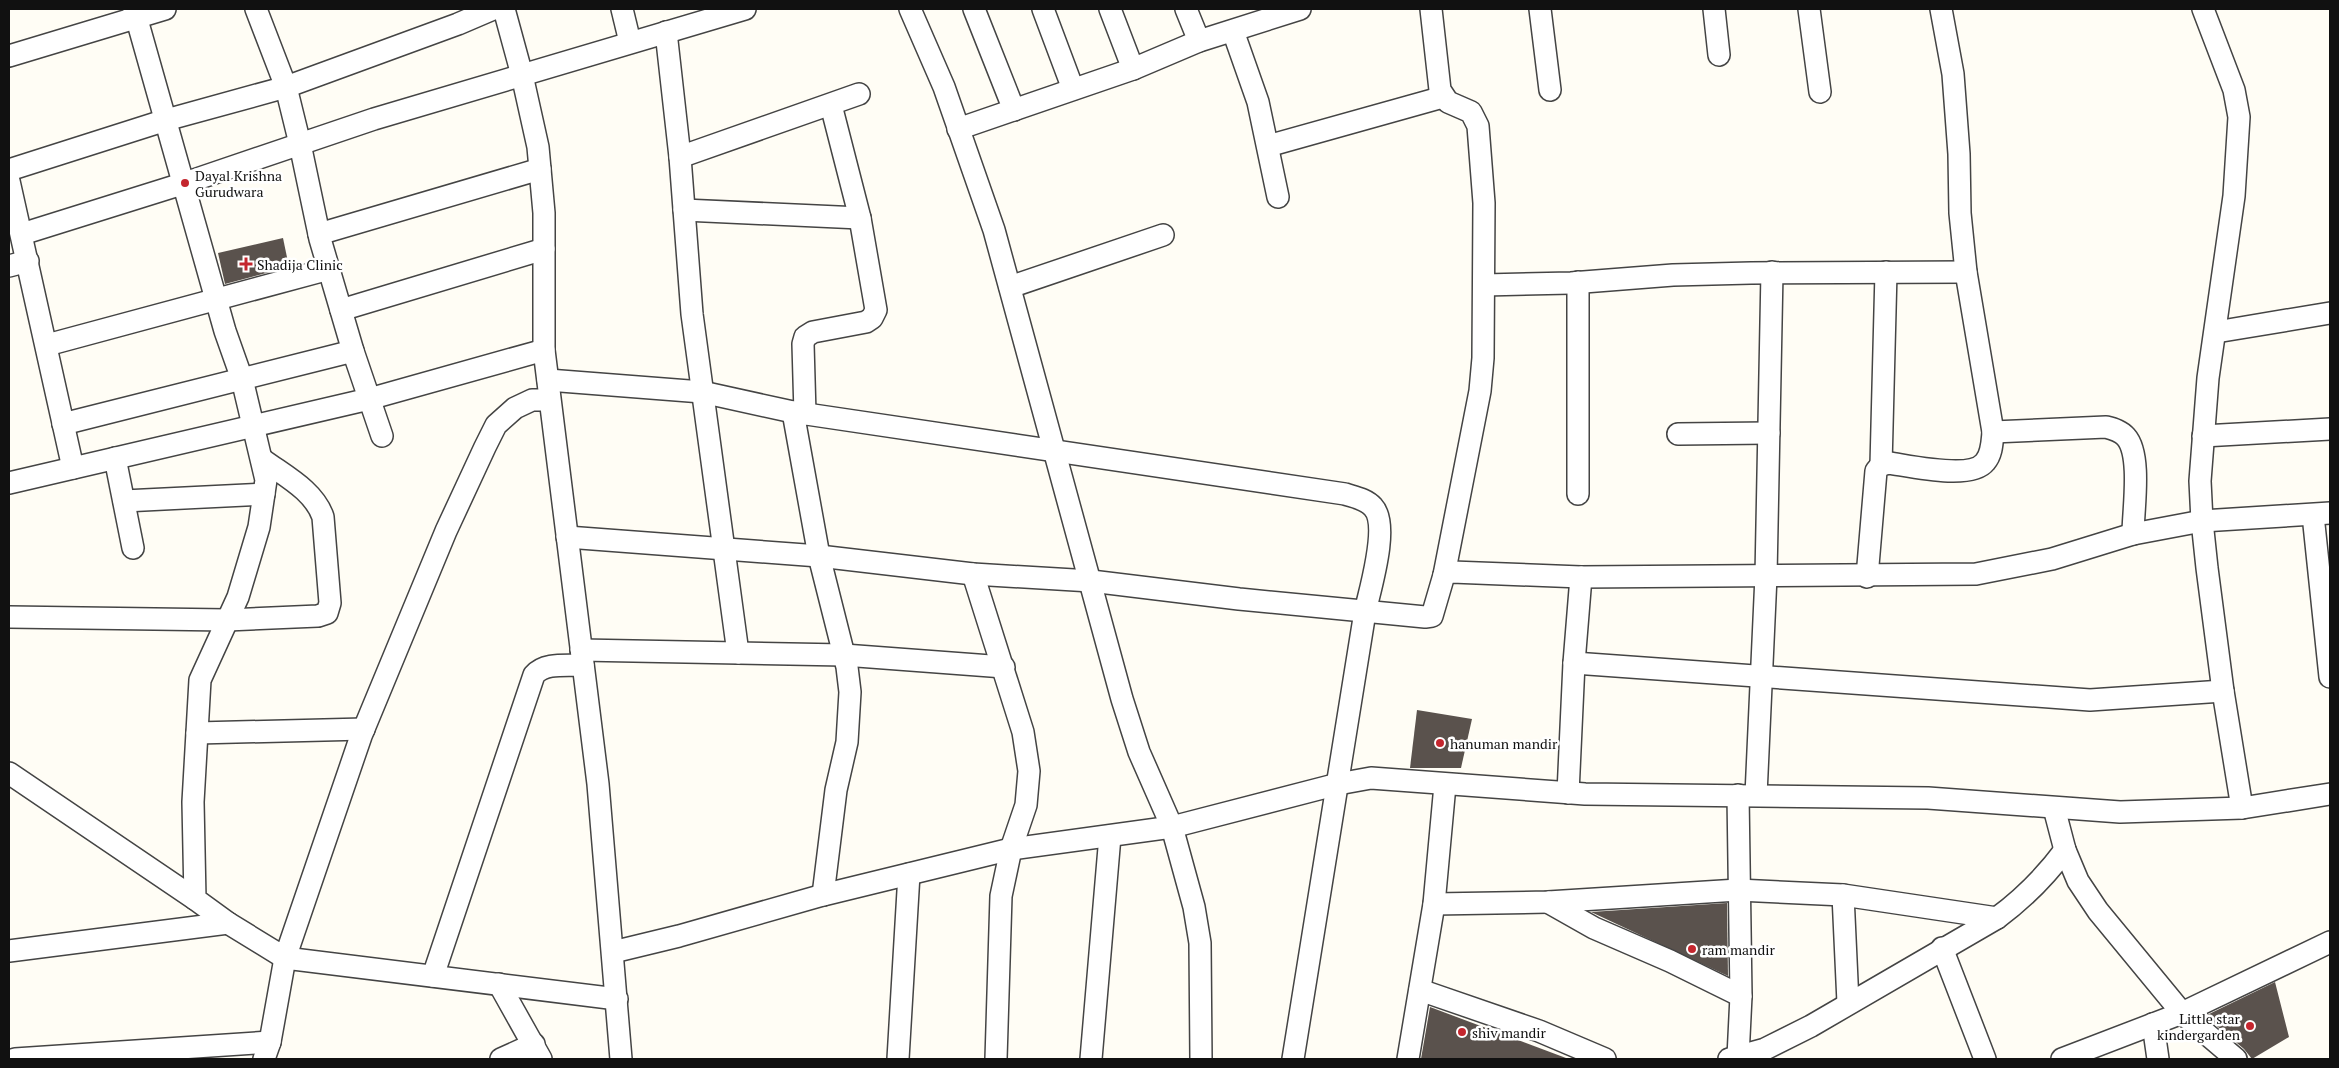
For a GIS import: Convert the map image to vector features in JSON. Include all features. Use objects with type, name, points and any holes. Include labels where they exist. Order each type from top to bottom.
[{"type":"street","points":[[9,56],[136,13],[165,9]]},
{"type":"street","points":[[256,9],[286,87],[319,234],[353,351],[382,436]]},
{"type":"street","points":[[9,170],[166,120],[286,87],[458,24],[493,9]]},
{"type":"street","points":[[504,9],[522,75],[538,148],[544,249],[544,350],[598,784],[621,1059]]},
{"type":"street","points":[[622,9],[630,42]]},
{"type":"street","points":[[22,234],[185,183],[374,119],[744,9]]},
{"type":"street","points":[[910,9],[944,87],[994,230],[1122,699],[1139,752],[1172,827],[1194,907],[1200,943],[1201,1059]]},
{"type":"street","points":[[974,9],[1014,110]]},
{"type":"street","points":[[1043,9],[1073,89]]},
{"type":"street","points":[[1110,9],[1133,69]]},
{"type":"street","points":[[1186,9],[1199,42]]},
{"type":"street","points":[[958,129],[1133,69],[1199,42],[1233,31],[1257,15],[1300,9]]},
{"type":"street","points":[[567,537],[819,556],[973,574],[1091,581],[1365,612],[1432,616],[1444,575],[1480,391],[1483,358],[1484,204],[1478,126],[1471,112],[1448,102],[1440,90],[1431,9]]},
{"type":"street","points":[[1540,9],[1550,90]]},
{"type":"street","points":[[1714,9],[1719,55]]},
{"type":"street","points":[[1809,9],[1820,92]]},
{"type":"street","points":[[1867,577],[1876,471],[1881,465],[1889,463],[1957,471],[1978,468],[1984,464],[1991,453],[1994,432],[1966,272],[1960,213],[1959,154],[1953,74],[1941,9]]},
{"type":"street","points":[[2203,9],[2234,90],[2239,117],[2234,196],[2208,378],[2200,480],[2202,521],[2223,691],[2242,808]]},
{"type":"street","points":[[136,13],[216,298],[242,379],[266,480],[259,527],[238,597],[200,680],[193,802],[195,899]]},
{"type":"street","points":[[1233,31],[1258,102],[1278,197]]},
{"type":"street","points":[[666,32],[680,157],[692,314],[738,653]]},
{"type":"street","points":[[680,157],[860,94]]},
{"type":"street","points":[[1268,146],[1443,97]]},
{"type":"street","points":[[823,895],[835,799],[847,742],[850,718],[850,692],[844,655],[819,556],[799,413],[802,344],[805,336],[813,332],[866,322],[872,318],[876,310],[860,218],[831,105]]},
{"type":"street","points":[[319,234],[540,169]]},
{"type":"street","points":[[9,182],[22,234],[18,264],[47,346],[73,468]]},
{"type":"street","points":[[684,210],[860,218]]},
{"type":"street","points":[[1010,287],[1163,235]]},
{"type":"street","points":[[341,310],[544,249]]},
{"type":"street","points":[[47,346],[216,298],[329,269]]},
{"type":"street","points":[[1484,285],[1772,272],[1966,272]]},
{"type":"street","points":[[1772,272],[1766,576],[1762,675],[1747,795],[1738,890],[1741,996],[1734,1058],[1765,1049],[1788,1038],[1997,918],[2022,899],[2046,876],[2065,850]]},
{"type":"street","points":[[1881,465],[1886,272]]},
{"type":"street","points":[[1578,282],[1578,494]]},
{"type":"street","points":[[2216,332],[2330,313]]},
{"type":"street","points":[[9,484],[369,399],[544,350]]},
{"type":"street","points":[[63,424],[353,351]]},
{"type":"street","points":[[15,1059],[267,1050],[285,958],[364,729],[446,532],[496,425],[515,408],[549,390],[702,392],[799,413],[1345,494],[1361,499],[1372,506],[1380,526],[1379,544],[1365,612],[1293,1059]]},
{"type":"street","points":[[1994,432],[2106,427],[2117,430],[2126,437],[2135,458],[2133,534]]},
{"type":"street","points":[[2203,436],[2330,429]]},
{"type":"street","points":[[1678,434],[1769,433]]},
{"type":"street","points":[[116,458],[132,548]]},
{"type":"street","points":[[9,617],[227,620],[318,616],[327,612],[330,603],[323,517],[319,506],[304,490],[262,459]]},
{"type":"street","points":[[124,501],[264,494]]},
{"type":"street","points":[[1444,575],[1452,572],[1580,577],[1867,577],[1976,574],[2052,559],[2133,534],[2202,521],[2322,514],[2330,667]]},
{"type":"street","points":[[973,574],[1023,732],[1029,771],[1026,805],[1011,849],[1001,896],[996,1059]]},
{"type":"street","points":[[1568,793],[1580,577]]},
{"type":"street","points":[[433,976],[534,675],[539,669],[582,658],[738,653],[844,655],[1004,667]]},
{"type":"street","points":[[1574,663],[2090,700],[2223,691]]},
{"type":"street","points":[[197,733],[364,729]]},
{"type":"street","points":[[9,773],[228,923],[285,958],[617,999]]},
{"type":"street","points":[[613,952],[679,936],[823,895],[1011,849],[1172,827],[1338,784],[1371,778],[1568,793],[1928,798],[2120,812],[2242,808],[2330,794]]},
{"type":"street","points":[[1408,1059],[1434,904],[1445,785]]},
{"type":"street","points":[[2054,808],[2065,850],[2078,881],[2098,911],[2182,1012],[2236,1059]]},
{"type":"street","points":[[1091,1059],[1110,836]]},
{"type":"street","points":[[898,1059],[909,874]]},
{"type":"street","points":[[1434,904],[1548,902],[1738,890],[1843,895],[1997,918]]},
{"type":"street","points":[[1843,895],[1848,1003]]},
{"type":"street","points":[[1548,902],[1594,928],[1670,961],[1741,996]]},
{"type":"street","points":[[9,951],[228,923]]},
{"type":"street","points":[[2062,1059],[2182,1012],[2330,942]]},
{"type":"street","points":[[1942,948],[1985,1059]]},
{"type":"street","points":[[499,984],[538,1052],[501,1059]]},
{"type":"street","points":[[1420,990],[1539,1031],[1605,1059]]},
{"type":"street","points":[[2153,1024],[2158,1059]]},
{"type":"building","points":[[283,238],[289,267],[225,284],[218,253]]},
{"type":"building","name":"hanuman mandir","points":[[1417,710],[1472,719],[1461,768],[1410,768]]},
{"type":"building","name":"ram mandir","points":[[1727,903],[1728,976],[1591,912]]},
{"type":"building","name":"Little star kindergarden","points":[[2275,982],[2289,1037],[2252,1059],[2244,1049],[2205,1016]]},
{"type":"building","name":"shiv mandir","points":[[1430,1007],[1566,1058],[1566,1059],[1421,1059]]},
{"type":"place","name":"Dayal Krishna Gurudwara","points":[[185,183]]},
{"type":"place","name":"Shadija Clinic","points":[[246,264]]},
{"type":"place","name":"hanuman mandir","points":[[1440,743]]},
{"type":"place","name":"ram mandir","points":[[1692,949]]},
{"type":"place","name":"Little star kindergarden","points":[[2250,1026]]},
{"type":"place","name":"shiv mandir","points":[[1462,1032]]}]
